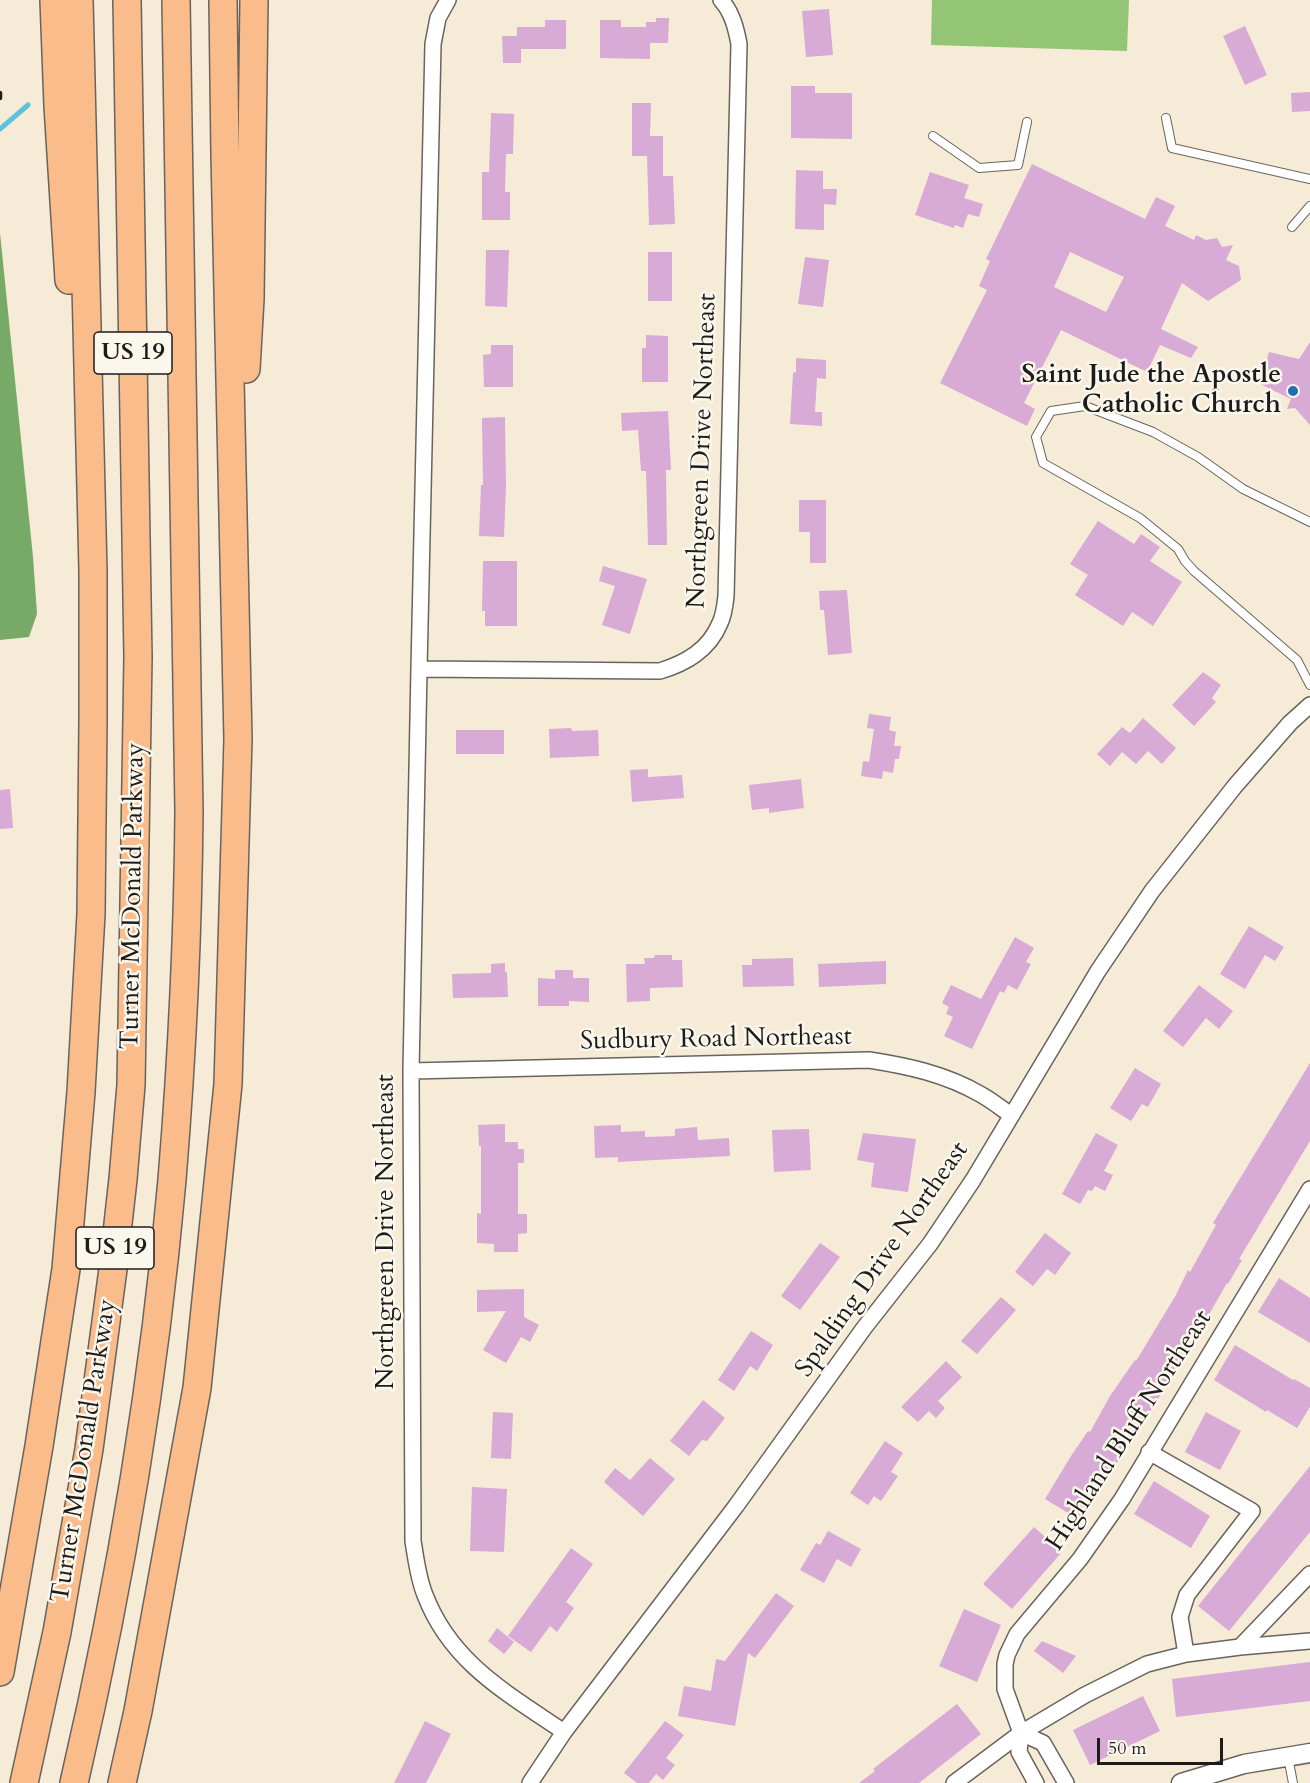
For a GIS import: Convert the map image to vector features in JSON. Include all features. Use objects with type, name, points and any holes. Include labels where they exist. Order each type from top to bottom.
[{"type":"highway","points":[[54,0],[77,396],[90,440]]},
{"type":"highway","points":[[0,1672],[39,1446],[66,1269],[81,1092],[91,914],[93,571],[79,0]]},
{"type":"highway","name":"Turner McDonald Parkway","points":[[24,1783],[59,1620],[89,1449],[114,1257],[131,1085],[138,657],[127,0]]},
{"type":"highway","name":"Turner McDonald Parkway","points":[[74,1783],[105,1641],[137,1456],[162,1274],[179,1088],[188,905],[189,811],[176,0]]},
{"type":"highway","points":[[122,1783],[138,1711],[197,1388],[228,1084],[238,738],[223,0]]},
{"type":"highway","points":[[234,564],[241,495],[249,299],[255,0]]},
{"type":"street","name":"Northgreen Drive Northeast","points":[[448,0],[438,18],[433,44],[419,669],[411,1071],[414,1541],[418,1572],[424,1594],[434,1617],[461,1656],[487,1679],[564,1732]]},
{"type":"street","name":"Northgreen Drive Northeast","points":[[419,669],[660,671],[679,665],[697,654],[711,639],[721,623],[726,596],[739,44],[735,24],[721,0]]},
{"type":"street","name":"Spalding Drive Northeast","points":[[530,1783],[564,1732],[736,1506],[864,1328],[930,1244],[973,1180],[1098,971],[1152,891],[1235,786],[1290,723],[1310,705]]},
{"type":"street","name":"Sudbury Road Northeast","points":[[411,1071],[868,1060],[907,1066],[946,1078],[980,1094],[1011,1114]]},
{"type":"street","name":"Highland Bluff Northeast","points":[[1036,1783],[1019,1752],[1021,1733],[1005,1689],[1005,1664],[1012,1642],[1080,1559],[1122,1499],[1310,1189]]},
{"type":"street","points":[[1149,1452],[1252,1511],[1187,1595],[1180,1617],[1186,1654]]},
{"type":"street","points":[[1240,1647],[1310,1574]]},
{"type":"street","points":[[954,1783],[1021,1733],[1085,1695],[1147,1664],[1186,1654],[1310,1641]]},
{"type":"street","points":[[1021,1733],[1042,1743],[1066,1783]]},
{"type":"street","points":[[1181,1783],[1244,1764],[1287,1755],[1310,1753]]},
{"type":"lane","points":[[1166,118],[1172,148],[1310,179]]},
{"type":"lane","points":[[933,136],[979,168],[1018,165],[1027,122]]},
{"type":"lane","points":[[1292,227],[1310,206]]},
{"type":"lane","points":[[1310,522],[1243,489],[1198,457],[1153,432],[1085,406],[1051,411],[1036,437],[1043,463],[1140,518],[1178,549],[1194,571],[1297,660],[1310,685]]},
{"type":"lane","points":[[1287,1755],[1293,1783]]},
{"type":"green space","points":[[932,0],[1129,0],[1127,51],[931,45]]},
{"type":"green space","points":[[0,233],[37,614],[29,637],[0,640]]},
{"type":"building","points":[[829,9],[833,55],[806,57],[802,11]]},
{"type":"building","points":[[656,18],[669,18],[668,43],[650,43],[650,59],[600,58],[600,20],[621,20],[621,27],[646,27],[646,22],[656,22]]},
{"type":"building","points":[[545,20],[566,20],[566,49],[521,49],[521,63],[503,63],[502,36],[517,36],[517,27],[545,27]]},
{"type":"building","points":[[1245,26],[1267,75],[1245,85],[1223,36]]},
{"type":"building","points":[[791,86],[815,86],[815,93],[852,93],[852,139],[791,138]]},
{"type":"building","points":[[1310,92],[1310,111],[1292,112],[1291,93]]},
{"type":"building","points":[[632,103],[651,103],[650,136],[663,136],[663,176],[673,176],[675,224],[649,225],[647,156],[632,156]]},
{"type":"building","points":[[491,113],[514,114],[513,154],[506,154],[505,192],[510,192],[510,220],[482,220],[482,172],[489,172]]},
{"type":"building","points":[[1032,164],[1145,219],[1156,197],[1175,206],[1165,226],[1194,240],[1196,235],[1206,240],[1217,238],[1222,247],[1233,245],[1226,260],[1239,266],[1241,280],[1208,301],[1182,283],[1161,329],[1198,347],[1191,358],[1160,345],[1147,372],[1061,330],[1024,403],[1035,409],[1027,426],[940,383],[987,290],[979,286],[990,261],[986,259]],"holes":[[[1070,252],[1124,277],[1106,312],[1054,287]]]},
{"type":"building","points":[[796,170],[823,171],[823,189],[837,189],[836,205],[824,204],[824,230],[795,229]]},
{"type":"building","points":[[930,172],[969,185],[964,198],[983,204],[979,217],[968,214],[963,228],[955,225],[954,228],[915,215]]},
{"type":"building","points":[[486,250],[509,250],[507,307],[485,306]]},
{"type":"building","points":[[648,252],[672,252],[672,301],[648,301]]},
{"type":"building","points":[[805,257],[829,260],[823,307],[798,304]]},
{"type":"building","points":[[646,335],[668,336],[668,382],[642,382],[642,348],[646,348]]},
{"type":"building","name":"Saint Jude the Apostle Catholic Church","points":[[1310,342],[1310,425],[1295,408],[1287,409],[1291,399],[1260,384],[1269,352],[1299,359]]},
{"type":"building","points":[[491,345],[513,345],[513,387],[484,387],[483,355],[491,354]]},
{"type":"building","points":[[796,358],[826,360],[826,379],[817,378],[815,412],[822,412],[822,426],[790,424]]},
{"type":"building","points":[[668,411],[671,470],[666,470],[667,545],[648,545],[646,471],[641,471],[638,430],[622,431],[621,413]]},
{"type":"building","points":[[505,417],[504,537],[479,536],[481,485],[483,485],[482,418]]},
{"type":"building","points":[[799,500],[826,500],[826,563],[810,563],[810,532],[799,532]]},
{"type":"building","points":[[1098,521],[1134,544],[1141,534],[1160,547],[1150,561],[1182,582],[1153,626],[1132,612],[1123,626],[1075,595],[1088,575],[1070,564]]},
{"type":"building","points":[[483,561],[517,561],[517,626],[485,626],[485,611],[482,611]]},
{"type":"building","points":[[603,566],[647,579],[630,634],[602,625],[615,586],[599,581]]},
{"type":"building","points":[[847,590],[852,653],[828,655],[824,610],[820,610],[819,591]]},
{"type":"building","points":[[1203,672],[1221,685],[1212,698],[1216,702],[1194,726],[1172,705]]},
{"type":"building","points":[[869,714],[891,717],[889,730],[896,732],[894,746],[901,746],[899,759],[895,759],[893,773],[883,771],[882,779],[861,776],[863,761],[869,762],[874,729],[867,728]]},
{"type":"building","points":[[1143,718],[1176,748],[1162,764],[1148,751],[1136,764],[1122,752],[1110,766],[1097,754],[1122,727],[1130,733]]},
{"type":"building","points":[[571,728],[572,731],[598,730],[599,756],[550,758],[549,729]]},
{"type":"building","points":[[456,730],[504,730],[504,754],[456,754]]},
{"type":"building","points":[[648,769],[648,777],[682,775],[684,798],[632,802],[630,770]]},
{"type":"building","points":[[801,779],[804,808],[769,813],[769,808],[752,810],[749,785]]},
{"type":"building","points":[[10,789],[13,828],[0,829],[0,790]]},
{"type":"building","points":[[1249,926],[1284,947],[1275,961],[1265,955],[1245,989],[1220,974]]},
{"type":"building","points":[[1015,937],[1034,948],[1026,962],[1031,964],[1017,990],[1008,985],[1004,993],[1000,991],[972,1049],[944,1036],[953,1017],[946,1014],[949,1007],[942,1003],[951,985],[981,999]]},
{"type":"building","points":[[655,955],[672,955],[672,960],[682,960],[683,987],[650,988],[650,1001],[627,1002],[626,964],[645,964],[644,958],[654,958]]},
{"type":"building","points":[[793,958],[794,986],[743,987],[742,965],[752,965],[752,959]]},
{"type":"building","points":[[886,961],[886,984],[819,987],[818,964]]},
{"type":"building","points":[[505,963],[508,997],[453,998],[452,974],[491,973],[491,964]]},
{"type":"building","points":[[555,970],[573,970],[573,978],[589,978],[589,1002],[569,1001],[569,1006],[538,1006],[538,978],[555,979]]},
{"type":"building","points":[[1199,985],[1233,1011],[1219,1029],[1206,1018],[1183,1047],[1163,1031]]},
{"type":"building","points":[[1310,1063],[1310,1141],[1239,1259],[1242,1260],[1192,1344],[1081,1521],[1045,1499],[1071,1456],[1088,1431],[1090,1432],[1110,1396],[1136,1361],[1176,1295],[1188,1270],[1190,1272],[1216,1225],[1213,1223]]},
{"type":"building","points":[[1135,1068],[1161,1084],[1148,1107],[1142,1104],[1131,1121],[1110,1108]]},
{"type":"building","points":[[505,1124],[505,1142],[518,1142],[518,1149],[524,1149],[524,1163],[518,1163],[518,1214],[527,1214],[527,1233],[518,1234],[518,1252],[494,1252],[494,1244],[477,1243],[477,1213],[481,1214],[481,1146],[479,1146],[478,1125]]},
{"type":"building","points":[[621,1125],[621,1132],[645,1131],[645,1137],[675,1136],[675,1129],[697,1127],[698,1140],[729,1138],[730,1156],[618,1162],[618,1157],[595,1158],[594,1126]]},
{"type":"building","points":[[809,1129],[811,1170],[774,1172],[772,1130]]},
{"type":"building","points":[[863,1133],[916,1139],[908,1192],[871,1187],[874,1163],[857,1160]]},
{"type":"building","points":[[1096,1133],[1118,1145],[1104,1171],[1113,1175],[1105,1191],[1095,1186],[1092,1191],[1088,1190],[1080,1204],[1062,1194]]},
{"type":"building","points":[[1045,1233],[1071,1253],[1055,1275],[1047,1269],[1033,1286],[1015,1272]]},
{"type":"building","points":[[820,1243],[840,1257],[800,1310],[781,1296]]},
{"type":"building","points":[[1279,1278],[1310,1298],[1310,1343],[1258,1312]]},
{"type":"building","points":[[524,1289],[524,1317],[539,1325],[530,1342],[521,1337],[506,1363],[483,1350],[506,1311],[477,1312],[477,1290]]},
{"type":"building","points":[[1001,1297],[1016,1310],[977,1354],[961,1341]]},
{"type":"building","points":[[751,1331],[773,1345],[757,1371],[750,1366],[734,1391],[718,1380]]},
{"type":"building","points":[[1235,1345],[1310,1388],[1310,1407],[1297,1428],[1214,1380]]},
{"type":"building","points":[[946,1361],[962,1377],[938,1401],[945,1408],[936,1418],[929,1411],[918,1422],[901,1407]]},
{"type":"building","points":[[703,1400],[725,1418],[707,1441],[702,1440],[689,1456],[670,1441]]},
{"type":"building","points":[[493,1412],[513,1413],[511,1459],[491,1458]]},
{"type":"building","points":[[1206,1412],[1241,1431],[1220,1470],[1185,1452]]},
{"type":"building","points":[[885,1441],[903,1453],[891,1472],[898,1476],[881,1501],[874,1496],[868,1505],[850,1493]]},
{"type":"building","points":[[650,1458],[675,1479],[643,1516],[604,1482],[615,1468],[630,1480]]},
{"type":"building","points":[[1310,1466],[1310,1532],[1229,1631],[1198,1606]]},
{"type":"building","points":[[1154,1481],[1210,1516],[1191,1548],[1134,1514]]},
{"type":"building","points":[[472,1487],[507,1489],[504,1552],[470,1551]]},
{"type":"building","points":[[1034,1527],[1062,1552],[1012,1609],[983,1584]]},
{"type":"building","points":[[828,1531],[861,1549],[851,1567],[837,1559],[824,1583],[800,1570],[816,1543],[820,1545]]},
{"type":"building","points":[[571,1548],[593,1564],[566,1602],[574,1608],[557,1632],[550,1626],[531,1652],[508,1636]]},
{"type":"building","points":[[776,1593],[794,1606],[755,1658],[748,1653],[735,1726],[678,1716],[684,1686],[711,1691],[716,1659],[725,1661]]},
{"type":"building","points":[[964,1609],[1001,1625],[977,1682],[939,1666]]},
{"type":"building","points":[[497,1628],[514,1642],[504,1654],[488,1641]]},
{"type":"building","points":[[1042,1641],[1076,1656],[1063,1673],[1034,1651]]},
{"type":"building","points":[[1310,1662],[1310,1701],[1176,1717],[1172,1679]]},
{"type":"building","points":[[1143,1696],[1160,1731],[1090,1765],[1073,1730]]},
{"type":"building","points":[[957,1704],[981,1734],[919,1783],[859,1783],[875,1771],[873,1769]]},
{"type":"building","points":[[425,1721],[451,1734],[426,1783],[394,1783]]},
{"type":"building","points":[[665,1721],[684,1735],[666,1758],[675,1765],[663,1780],[656,1774],[649,1783],[637,1783],[624,1773]]},
{"type":"waterway","points":[[0,129],[28,105]]},
{"type":"railway","points":[[0,93],[0,98]]},
{"type":"place","name":"Saint Jude the Apostle Catholic Church","points":[[1293,391]]}]
